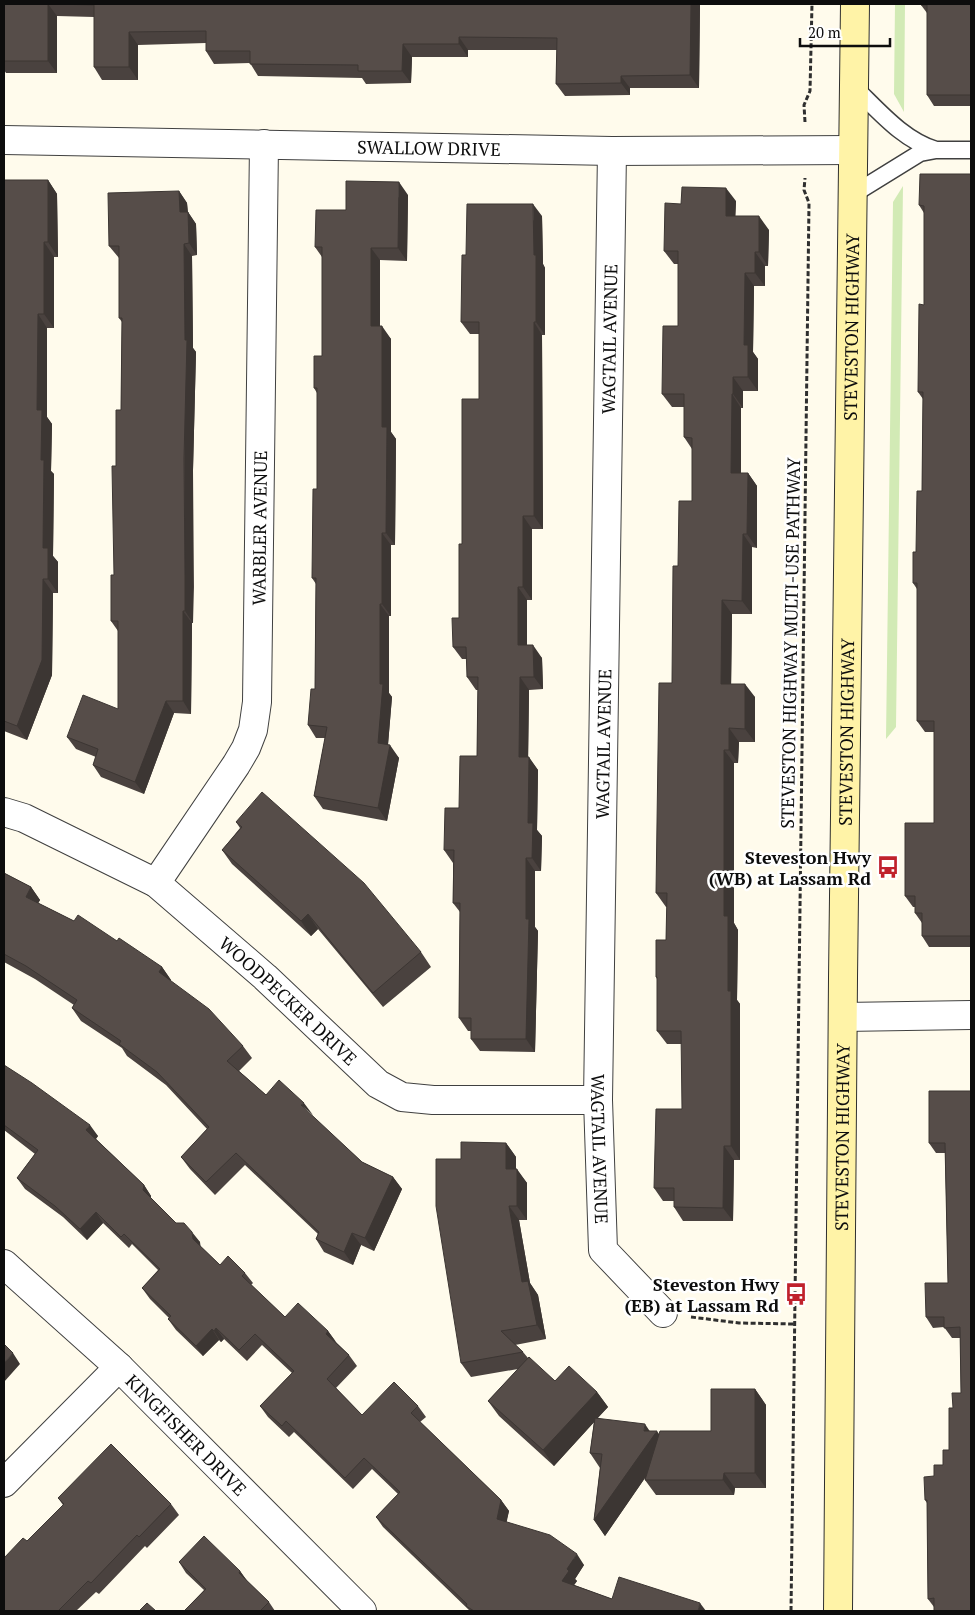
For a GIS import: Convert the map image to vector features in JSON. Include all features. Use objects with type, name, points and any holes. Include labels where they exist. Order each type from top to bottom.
[{"type":"main road","name":"STEVESTON HIGHWAY","points":[[838,1611],[855,4]]},
{"type":"street","name":"SWALLOW DRIVE","points":[[4,140],[612,151],[853,150]]},
{"type":"street","name":"WARBLER AVENUE","points":[[156,883],[236,766],[253,730],[257,702],[264,144]]},
{"type":"street","name":"WAGTAIL AVENUE","points":[[612,151],[598,1100],[603,1250],[663,1313]]},
{"type":"street","name":"WOODPECKER DRIVE","points":[[4,812],[24,818],[156,883],[265,977],[378,1084],[402,1096],[433,1100],[598,1100]]},
{"type":"street","points":[[843,1017],[971,1015]]},
{"type":"street","name":"KINGFISHER DRIVE","points":[[4,1264],[119,1367],[362,1611]]},
{"type":"street","points":[[4,1483],[119,1367]]},
{"type":"lane","points":[[854,88],[908,137],[919,144],[936,150]]},
{"type":"lane","points":[[852,195],[915,156],[936,150],[971,150]]},
{"type":"path","points":[[804,105],[810,91],[812,4]]},
{"type":"path","name":"STEVESTON HIGHWAY MULTI-USE PATHWAY","points":[[792,1611],[809,203],[804,190],[805,187]]},
{"type":"path","points":[[663,1313],[739,1323],[795,1324]]},
{"type":"green space","points":[[895,4],[905,4],[904,112],[894,94]]},
{"type":"green space","points":[[903,186],[896,727],[886,739],[893,202]]},
{"type":"building","points":[[4,4],[48,4],[48,61],[4,61]]},
{"type":"building","points":[[54,4],[691,4],[690,75],[621,76],[621,83],[556,84],[557,38],[459,37],[459,44],[403,44],[402,71],[358,71],[358,65],[250,64],[250,51],[206,51],[206,31],[129,32],[129,67],[94,67],[94,5]]},
{"type":"building","points":[[921,4],[971,4],[971,95],[927,95],[927,5]]},
{"type":"building","points":[[920,174],[971,174],[971,936],[922,936],[922,913],[915,913],[915,896],[905,896],[905,823],[934,823],[934,721],[917,721],[917,583],[913,583],[913,552],[916,552],[917,491],[922,491],[923,392],[918,392],[919,304],[924,305],[924,206],[919,205]]},
{"type":"building","points":[[4,180],[48,180],[48,242],[44,242],[44,314],[38,314],[37,410],[42,410],[41,460],[44,460],[43,548],[48,548],[48,579],[43,579],[42,660],[17,726],[4,721]]},
{"type":"building","points":[[346,181],[399,182],[398,248],[371,248],[371,326],[382,326],[382,427],[387,427],[386,533],[382,533],[382,604],[380,604],[380,684],[383,684],[378,743],[390,745],[378,808],[314,796],[327,727],[308,725],[311,689],[315,689],[316,578],[312,578],[313,489],[317,489],[317,388],[314,388],[314,356],[322,356],[322,247],[315,247],[316,210],[346,210]]},
{"type":"building","points":[[682,187],[726,188],[726,216],[759,216],[759,252],[755,252],[755,273],[745,273],[744,345],[748,345],[748,377],[733,377],[732,394],[731,473],[748,473],[747,534],[743,534],[742,601],[722,600],[721,684],[745,684],[745,729],[729,728],[729,750],[724,750],[724,916],[728,916],[728,991],[731,991],[731,1146],[724,1146],[723,1208],[674,1207],[674,1188],[654,1188],[656,1109],[682,1109],[681,1031],[657,1031],[656,940],[666,940],[667,893],[656,893],[659,683],[672,683],[673,566],[678,566],[679,501],[692,501],[692,438],[684,437],[684,394],[662,394],[663,326],[678,326],[678,251],[664,251],[665,203],[681,204]]},
{"type":"building","points":[[179,191],[180,212],[188,212],[189,243],[184,244],[185,340],[187,340],[184,458],[185,611],[183,611],[183,701],[166,701],[135,782],[93,765],[98,749],[67,737],[83,695],[118,709],[118,621],[111,621],[111,575],[114,575],[112,466],[116,466],[116,410],[121,410],[122,318],[119,318],[119,246],[109,246],[108,193]]},
{"type":"building","points":[[467,204],[533,204],[534,255],[536,255],[534,516],[523,516],[523,587],[518,587],[518,645],[533,645],[534,677],[520,677],[519,757],[529,757],[528,823],[533,823],[532,858],[526,858],[526,919],[529,919],[526,1039],[471,1039],[471,1018],[459,1018],[460,903],[453,903],[454,850],[444,850],[445,808],[459,808],[460,756],[477,756],[478,677],[467,677],[466,647],[453,647],[452,618],[459,618],[459,544],[462,544],[462,399],[479,399],[479,322],[461,322],[462,255],[466,255]]},
{"type":"building","points":[[262,792],[364,883],[421,952],[373,993],[308,914],[301,921],[222,850],[242,827],[236,822]]},
{"type":"building","points":[[4,873],[31,887],[26,897],[74,921],[78,915],[117,941],[119,938],[162,967],[159,972],[209,1009],[243,1046],[227,1061],[266,1095],[279,1080],[304,1103],[301,1105],[362,1162],[393,1177],[365,1238],[352,1233],[344,1252],[316,1239],[319,1232],[236,1153],[206,1182],[181,1157],[209,1127],[157,1072],[119,1044],[121,1041],[72,1008],[77,1000],[26,966],[4,954]]},
{"type":"building","points":[[4,1065],[90,1125],[86,1130],[144,1185],[143,1190],[176,1223],[184,1223],[192,1232],[193,1239],[220,1265],[228,1256],[245,1273],[242,1276],[285,1317],[298,1303],[328,1331],[326,1334],[349,1355],[327,1379],[362,1415],[394,1382],[418,1406],[411,1413],[501,1500],[497,1519],[550,1535],[577,1554],[562,1581],[612,1599],[619,1577],[700,1603],[698,1611],[474,1611],[466,1606],[467,1604],[376,1517],[400,1492],[364,1458],[345,1478],[286,1421],[282,1426],[260,1406],[294,1371],[255,1334],[239,1350],[216,1328],[214,1331],[212,1329],[196,1346],[168,1319],[171,1316],[142,1288],[160,1269],[124,1234],[121,1237],[96,1212],[80,1229],[55,1206],[17,1178],[38,1150],[4,1125]]},
{"type":"building","points":[[929,1091],[971,1091],[971,1611],[934,1611],[934,1598],[928,1599],[927,1500],[925,1500],[924,1477],[934,1476],[934,1465],[943,1465],[943,1450],[949,1450],[949,1408],[953,1408],[952,1393],[961,1393],[960,1327],[944,1328],[944,1317],[926,1317],[925,1283],[948,1283],[945,1143],[929,1143]]},
{"type":"building","points":[[461,1142],[506,1143],[506,1169],[517,1169],[517,1206],[509,1206],[522,1282],[528,1281],[537,1325],[501,1331],[523,1352],[461,1363],[436,1206],[436,1159],[461,1159]]},
{"type":"building","points":[[4,1344],[13,1353],[4,1363]]},
{"type":"building","points":[[529,1357],[555,1381],[569,1366],[597,1392],[543,1450],[488,1401]]},
{"type":"building","points":[[711,1389],[755,1389],[755,1473],[724,1473],[723,1480],[645,1480],[660,1431],[711,1431]]},
{"type":"building","points":[[595,1418],[645,1424],[644,1431],[657,1431],[594,1520],[602,1454],[590,1453]]},
{"type":"building","points":[[111,1444],[171,1504],[139,1537],[137,1535],[91,1583],[88,1581],[58,1611],[4,1611],[4,1558],[23,1538],[27,1541],[64,1504],[58,1498]]},
{"type":"building","points":[[204,1536],[269,1602],[260,1611],[184,1611],[206,1589],[179,1562]]},
{"type":"building","points":[[147,1603],[156,1611],[139,1611]]},
{"type":"place","name":"Steveston Hwy (WB) at Lassam Rd","points":[[888,867]]},
{"type":"place","name":"Steveston Hwy (EB) at Lassam Rd","points":[[796,1294]]}]
